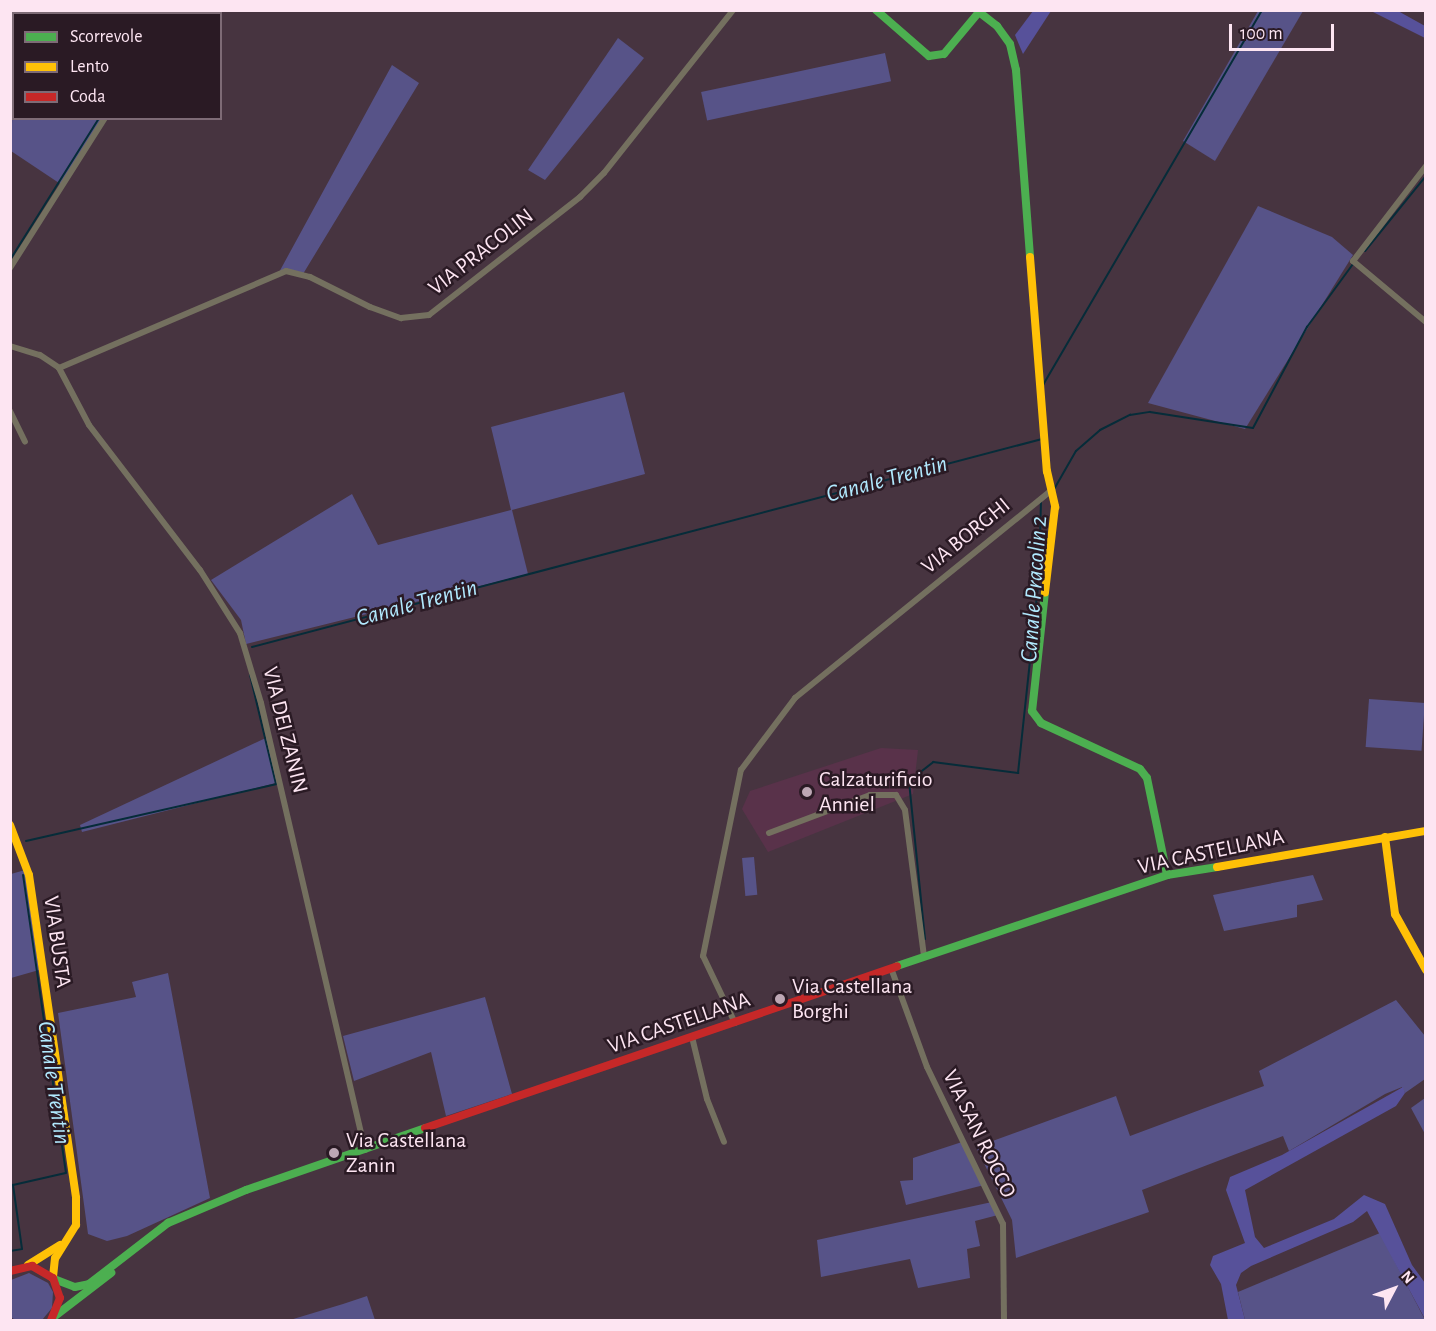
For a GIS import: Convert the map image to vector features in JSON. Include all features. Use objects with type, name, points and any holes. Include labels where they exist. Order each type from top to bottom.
[{"type":"street","name":"VIA PRACOLIN","points":[[59,368],[286,272],[310,277],[370,307],[401,318],[429,315],[588,189],[733,10]]},
{"type":"street","points":[[876,10],[929,56],[937,57],[944,54],[979,12],[997,26],[1010,44],[1016,70],[1047,471],[1052,490],[1055,529],[1032,711],[1041,723],[1140,769],[1148,778],[1167,875]]},
{"type":"street","points":[[10,268],[104,120]]},
{"type":"street","points":[[1425,166],[1353,261],[1425,322]]},
{"type":"street","points":[[10,346],[40,355],[59,368]]},
{"type":"street","name":"VIA DEI ZANIN","points":[[59,368],[89,425],[200,570],[240,633],[261,703],[365,1150]]},
{"type":"street","points":[[10,411],[25,442]]},
{"type":"street","name":"VIA BORGHI","points":[[735,1023],[703,956],[741,770],[795,698],[1052,490]]},
{"type":"street","points":[[769,833],[870,795],[896,795],[905,810],[924,957]]},
{"type":"street","name":"VIA BUSTA","points":[[10,825],[29,875],[74,1186],[76,1220],[53,1263],[54,1278]]},
{"type":"street","name":"VIA CASTELLANA","points":[[26,1266],[41,1269],[72,1286],[86,1285],[132,1248],[195,1209],[891,968],[1167,875],[1425,831]]},
{"type":"street","points":[[1385,837],[1395,914],[1425,970]]},
{"type":"street","name":"VIA SAN ROCCO","points":[[891,968],[927,1067],[1003,1224],[1004,1320]]},
{"type":"street","points":[[692,1037],[707,1099],[724,1142]]},
{"type":"street","points":[[11,1270],[26,1266],[65,1241]]},
{"type":"street","name":"VIA CASTELLANA","points":[[53,1318],[99,1286],[132,1248]]},
{"type":"street","points":[[53,1318],[60,1298],[54,1278]]},
{"type":"shaded area","points":[[67,10],[163,11],[130,12],[66,12]]},
{"type":"shaded area","points":[[1033,11],[1051,11],[1023,54],[1015,35]]},
{"type":"shaded area","points":[[1258,11],[1303,11],[1215,161],[1183,141]]},
{"type":"shaded area","points":[[1371,11],[1398,11],[1425,26],[1425,38]]},
{"type":"shaded area","points":[[618,38],[644,58],[545,180],[528,170]]},
{"type":"shaded area","points":[[885,53],[891,81],[707,120],[701,92]]},
{"type":"shaded area","points":[[392,65],[419,83],[303,274],[293,270],[277,276]]},
{"type":"shaded area","points":[[12,120],[101,120],[62,185],[11,151]]},
{"type":"shaded area","points":[[1258,206],[1332,237],[1353,255],[1245,429],[1148,403]]},
{"type":"shaded area","points":[[624,392],[645,474],[512,510],[528,574],[246,644],[241,620],[211,580],[352,494],[378,545],[511,510],[491,427]]},
{"type":"shaded area","points":[[1369,699],[1425,703],[1422,751],[1366,747]]},
{"type":"shaded area","points":[[270,736],[280,782],[82,832],[80,825]]},
{"type":"shaded area","points":[[881,748],[918,750],[913,794],[768,852],[742,809],[750,791]]},
{"type":"shaded area","points":[[754,857],[757,895],[745,896],[742,858]]},
{"type":"shaded area","points":[[25,870],[39,970],[11,978],[11,874]]},
{"type":"shaded area","points":[[1313,875],[1323,900],[1297,905],[1297,917],[1224,931],[1213,895]]},
{"type":"shaded area","points":[[168,973],[210,1198],[127,1236],[107,1241],[88,1234],[58,1013],[136,997],[132,982]]},
{"type":"shaded area","points":[[485,997],[512,1094],[446,1116],[431,1052],[354,1081],[343,1036]]},
{"type":"shaded area","points":[[1396,1000],[1425,1036],[1425,1079],[1405,1093],[1402,1087],[1385,1094],[1289,1151],[1283,1136],[1142,1190],[1149,1212],[1016,1258],[1012,1220],[976,1147],[1116,1096],[1130,1136],[1264,1086],[1259,1071]]},
{"type":"shaded area","points":[[1403,1087],[1405,1093],[1396,1106],[1245,1190],[1255,1237],[1264,1248],[1334,1219],[1364,1195],[1385,1204],[1412,1265],[1425,1283],[1425,1319],[1367,1211],[1353,1222],[1251,1266],[1241,1273],[1236,1285],[1245,1320],[1228,1320],[1221,1284],[1210,1265],[1213,1256],[1245,1243],[1226,1190],[1230,1177],[1282,1155]]},
{"type":"shaded area","points":[[1425,1098],[1425,1134],[1411,1108]]},
{"type":"shaded area","points":[[962,1142],[984,1185],[906,1205],[900,1181],[913,1180],[913,1158]]},
{"type":"shaded area","points":[[992,1202],[998,1215],[975,1221],[980,1246],[967,1249],[970,1278],[918,1288],[910,1259],[821,1277],[817,1240]]},
{"type":"shaded area","points":[[1380,1233],[1425,1320],[1245,1320],[1238,1292]]},
{"type":"shaded area","points":[[29,1273],[48,1283],[53,1292],[52,1308],[42,1320],[15,1320],[11,1317],[11,1280]]},
{"type":"shaded area","points":[[367,1296],[375,1320],[290,1320],[343,1304]]},
{"type":"waterway","name":"Canale Trentin","points":[[1043,385],[1262,10]]},
{"type":"waterway","points":[[10,260],[98,120]]},
{"type":"waterway","name":"Canale Pracolin 2","points":[[1365,251],[1426,176]]},
{"type":"waterway","name":"Canale Pracolin 2","points":[[1053,491],[1076,451],[1100,430],[1130,415],[1150,412],[1253,428],[1307,327],[1353,264]]},
{"type":"waterway","name":"Canale Trentin","points":[[252,647],[1042,439]]},
{"type":"waterway","name":"Canale Pracolin 2","points":[[925,939],[909,781],[933,762],[1018,773],[1039,577],[1041,500]]},
{"type":"waterway","name":"Canale Trentin","points":[[26,841],[276,784],[250,675]]},
{"type":"waterway","name":"Canale Trentin","points":[[10,1251],[22,1249],[13,1185],[66,1173],[23,875]]},
{"type":"traffic: fast","points":[[876,10],[929,56],[944,54],[979,12],[997,26],[1010,44],[1016,70],[1030,257]]},
{"type":"traffic: fast","points":[[1045,592],[1032,711],[1041,723],[1140,769],[1147,778],[1167,875]]},
{"type":"traffic: fast","points":[[897,966],[1167,875],[1217,867]]},
{"type":"traffic: fast","points":[[54,1279],[75,1287],[89,1284],[168,1223],[246,1190],[425,1128]]},
{"type":"traffic: fast","points":[[55,1316],[111,1273]]},
{"type":"traffic: slow","points":[[1030,257],[1047,471],[1055,507],[1045,592]]},
{"type":"traffic: slow","points":[[10,825],[29,875],[76,1198],[76,1225],[55,1258],[53,1278]]},
{"type":"traffic: slow","points":[[1217,867],[1426,831]]},
{"type":"traffic: slow","points":[[1385,837],[1395,914],[1426,970]]},
{"type":"traffic: slow","points":[[28,1265],[60,1245]]},
{"type":"traffic: jam","points":[[425,1128],[897,966]]},
{"type":"traffic: jam","points":[[10,1271],[32,1266],[53,1278],[60,1298],[51,1320]]},
{"type":"place","name":"Calzaturificio Anniel","points":[[807,792]]},
{"type":"place","name":"Via Castellana Borghi","points":[[780,999]]},
{"type":"place","name":"Via Castellana Zanin","points":[[334,1153]]}]
